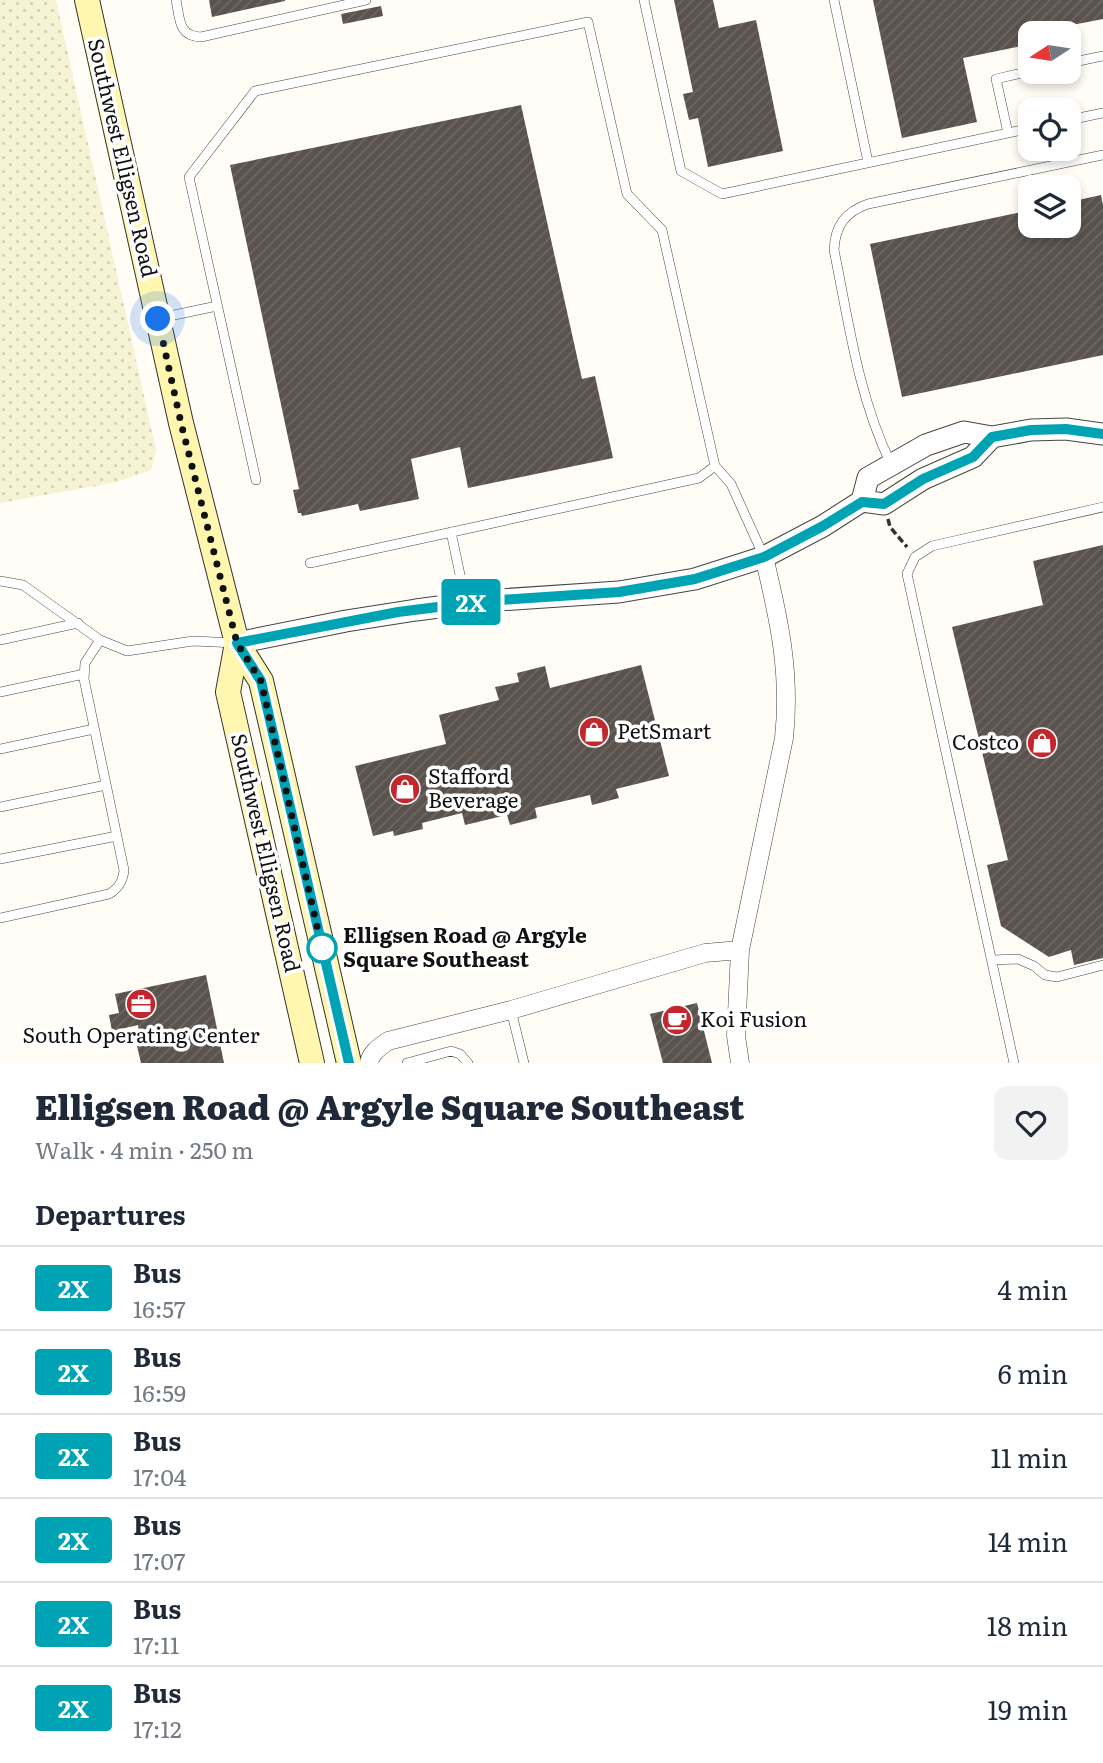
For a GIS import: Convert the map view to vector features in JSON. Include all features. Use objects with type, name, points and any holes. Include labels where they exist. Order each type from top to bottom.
[{"type":"main road","name":"Southwest Elligsen Road","points":[[87,0],[181,423],[237,643],[261,681],[349,1063]]},
{"type":"main road","name":"Southwest Elligsen Road","points":[[237,643],[228,692],[312,1063]]},
{"type":"street","points":[[862,502],[868,478],[926,445],[964,432],[992,437],[1031,430],[1066,429],[1103,434]]},
{"type":"street","points":[[237,643],[357,619],[466,603],[646,589],[695,579],[764,557],[862,502],[884,504],[923,479],[973,457],[992,437]]},
{"type":"street","points":[[740,1063],[736,1036],[740,950],[785,738],[788,703],[782,633],[764,557]]},
{"type":"street","points":[[369,1063],[370,1057],[388,1041],[511,1010],[705,953],[740,950]]},
{"type":"lane","points":[[176,0],[183,31],[190,36],[201,37],[361,1]]},
{"type":"lane","points":[[645,0],[681,171],[722,194],[1018,131]]},
{"type":"lane","points":[[834,0],[868,162]]},
{"type":"lane","points":[[256,480],[189,177],[254,91],[588,22],[626,194],[662,230],[715,466],[730,484],[764,557]]},
{"type":"lane","points":[[1082,60],[1103,56]]},
{"type":"lane","points":[[1008,133],[996,79],[1018,74]]},
{"type":"lane","points":[[1081,118],[1103,113]]},
{"type":"lane","points":[[891,464],[865,399],[834,250],[838,226],[855,209],[868,204],[1103,155]]},
{"type":"lane","points":[[158,319],[217,306]]},
{"type":"lane","points":[[310,563],[699,478],[715,466]]},
{"type":"lane","points":[[1014,1063],[907,574],[915,557],[932,547],[1103,507]]},
{"type":"lane","points":[[451,532],[466,603]]},
{"type":"lane","points":[[0,581],[23,586],[100,640],[127,651],[193,641],[237,643]]},
{"type":"lane","points":[[0,640],[78,623]]},
{"type":"lane","points":[[0,918],[101,897],[115,890],[124,877],[84,674],[85,663],[100,640]]},
{"type":"lane","points":[[0,692],[84,674]]},
{"type":"lane","points":[[0,749],[94,729]]},
{"type":"lane","points":[[0,807],[106,785]]},
{"type":"lane","points":[[0,859],[117,836]]},
{"type":"lane","points":[[992,960],[1018,959],[1034,966],[1045,975],[1057,977],[1103,965]]},
{"type":"lane","points":[[511,1010],[524,1063]]},
{"type":"lane","points":[[407,1063],[451,1051],[460,1054],[467,1063]]},
{"type":"path","points":[[890,527],[899,538]]},
{"type":"shaded area","points":[[0,0],[56,0],[156,450],[151,470],[117,482],[0,503]]},
{"type":"building","points":[[209,0],[285,0],[285,1],[212,17]]},
{"type":"building","points":[[674,0],[713,0],[719,28],[756,20],[783,151],[708,167],[698,118],[689,120],[683,94],[693,92]]},
{"type":"building","points":[[873,0],[1103,0],[1103,19],[1082,23],[1018,21],[1018,47],[963,58],[977,122],[902,138]]},
{"type":"building","points":[[381,6],[383,16],[343,24],[341,14]]},
{"type":"building","points":[[521,105],[582,379],[595,376],[613,458],[468,488],[460,447],[411,459],[419,499],[360,511],[358,504],[302,516],[298,513],[293,490],[299,489],[230,165]]},
{"type":"building","points":[[1101,195],[1103,205],[1103,355],[902,397],[870,244],[1018,213],[1018,238],[1081,238],[1081,199]]},
{"type":"building","name":"Costco","points":[[1103,545],[1103,958],[1074,965],[1071,950],[1049,957],[1001,926],[987,865],[1008,860],[952,627],[1043,605],[1033,561]]},
{"type":"building","points":[[641,665],[669,776],[616,789],[619,798],[592,805],[590,795],[535,808],[537,818],[510,825],[507,815],[465,825],[462,813],[422,823],[423,829],[394,836],[393,831],[373,836],[355,766],[446,744],[439,715],[499,700],[495,687],[519,682],[517,673],[545,666],[550,688]]},
{"type":"building","points":[[206,975],[224,1063],[141,1063],[134,1033],[139,1032],[138,1025],[112,1031],[109,1015],[119,1013],[115,994]]},
{"type":"building","points":[[697,1003],[712,1063],[663,1063],[650,1014]]},
{"type":"bus line","name":"2X","points":[[349,1063],[261,681],[237,643],[398,612],[485,601],[646,589],[695,579],[764,557],[862,502],[884,504],[923,479],[973,457],[992,437],[1031,430],[1066,429],[1103,434]]},
{"type":"place","name":"PetSmart","points":[[594,732]]},
{"type":"place","name":"Costco","points":[[1042,743]]},
{"type":"place","name":"Stafford Beverage","points":[[405,789]]},
{"type":"place","name":"Elligsen Road @ Argyle Square Southeast","points":[[322,948]]},
{"type":"place","name":"South Operating Center","points":[[141,1004]]},
{"type":"place","name":"Koi Fusion","points":[[677,1020]]},
{"type":"route","points":[[158,319],[181,423],[237,643],[261,681],[322,948]]}]
